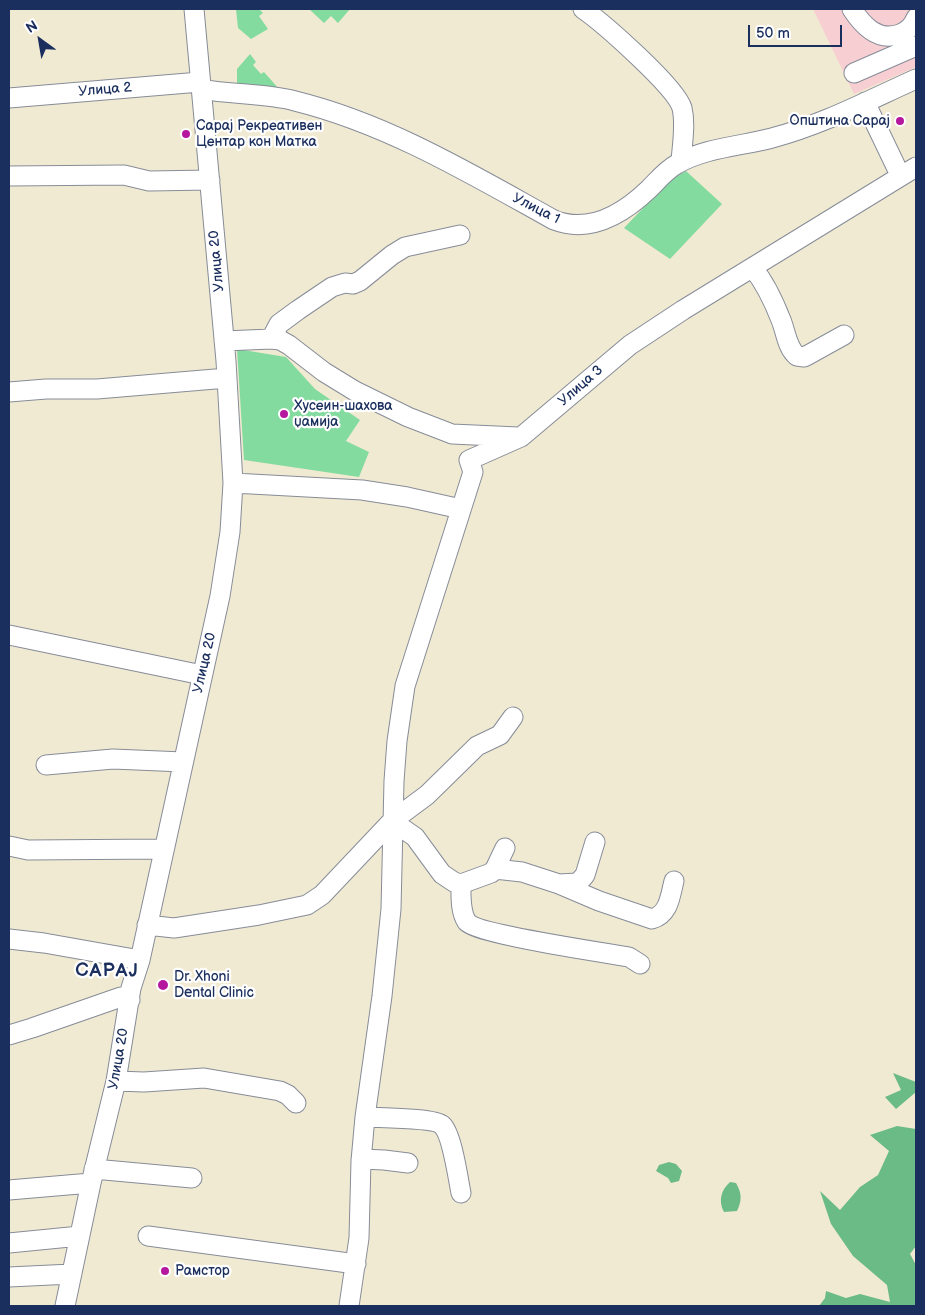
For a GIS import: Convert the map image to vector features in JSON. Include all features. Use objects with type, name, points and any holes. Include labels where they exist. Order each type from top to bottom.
[{"type":"street","name":"Улица 20","points":[[64,1306],[92,1176],[116,1081],[131,988],[140,960],[184,762],[220,596],[230,532],[233,483],[227,378],[194,9]]},
{"type":"street","points":[[583,9],[605,27],[677,97],[683,116],[681,162]]},
{"type":"street","points":[[852,9],[867,26],[882,36],[890,36],[909,29],[916,18]]},
{"type":"street","points":[[854,74],[916,46]]},
{"type":"street","name":"Улица 1","points":[[201,85],[293,100],[352,119],[422,149],[554,220],[568,224],[587,224],[610,217],[632,203],[669,168],[681,162],[711,152],[773,138],[822,121],[916,79]]},
{"type":"street","name":"Улица 2","points":[[9,98],[201,85]]},
{"type":"street","points":[[865,102],[908,171]]},
{"type":"street","name":"Улица 3","points":[[469,460],[521,437],[630,344],[908,171]]},
{"type":"street","points":[[9,176],[124,175],[149,180],[210,180]]},
{"type":"street","points":[[270,339],[279,324],[332,287],[360,281],[405,247],[460,234]]},
{"type":"street","points":[[753,268],[765,285],[782,321],[791,349],[797,356],[804,357],[844,335]]},
{"type":"street","points":[[224,341],[280,340],[289,344],[324,372],[355,391],[408,417],[452,434],[521,437]]},
{"type":"street","points":[[9,392],[46,389],[97,389],[227,378]]},
{"type":"street","points":[[349,1306],[359,1238],[365,1117],[382,996],[391,909],[392,821],[397,741],[405,686],[473,472],[464,447],[452,434]]},
{"type":"street","points":[[233,483],[362,490],[407,497],[461,510]]},
{"type":"street","points":[[9,635],[202,676]]},
{"type":"street","points":[[147,925],[174,928],[259,915],[307,905],[322,895],[392,821],[426,795],[477,746],[500,735],[513,717]]},
{"type":"street","points":[[46,765],[113,759],[184,762]]},
{"type":"street","points":[[392,821],[415,837],[442,874],[461,884],[485,876],[496,869],[505,848]]},
{"type":"street","points":[[559,884],[578,883],[582,879],[590,861],[595,842]]},
{"type":"street","points":[[9,846],[28,850],[164,849]]},
{"type":"street","points":[[496,869],[522,872],[559,884],[599,902],[652,919],[658,917],[667,908],[674,882]]},
{"type":"street","points":[[461,884],[464,915],[467,922],[472,926],[527,939],[629,956],[640,964]]},
{"type":"street","points":[[9,939],[44,943],[140,960]]},
{"type":"street","points":[[9,1035],[121,997],[130,1000]]},
{"type":"street","points":[[116,1081],[144,1082],[189,1078],[218,1080],[280,1091],[288,1095],[296,1103]]},
{"type":"street","points":[[365,1117],[432,1121],[442,1125],[449,1136],[461,1193]]},
{"type":"street","points":[[362,1159],[408,1163]]},
{"type":"street","points":[[9,1190],[92,1176],[192,1178]]},
{"type":"street","points":[[9,1243],[80,1236]]},
{"type":"street","points":[[148,1236],[356,1264]]},
{"type":"street","points":[[9,1277],[72,1274]]},
{"type":"shaded area","points":[[813,9],[916,9],[916,67],[854,94]]},
{"type":"green space","points":[[236,9],[259,9],[263,13],[259,16],[268,29],[251,39],[238,28]]},
{"type":"green space","points":[[309,9],[350,9],[338,23],[331,16],[324,23]]},
{"type":"green space","points":[[250,54],[256,62],[253,65],[261,74],[264,72],[279,89],[237,85],[237,69]]},
{"type":"green space","points":[[686,171],[722,204],[670,259],[624,228],[669,181]]},
{"type":"green space","points":[[237,349],[286,357],[315,389],[360,420],[346,441],[369,452],[359,477],[244,460]]},
{"type":"green space","points":[[893,1073],[916,1082],[916,1092],[896,1109],[885,1097],[901,1090]]},
{"type":"green space","points":[[897,1126],[916,1129],[916,1246],[910,1254],[916,1265],[916,1305],[819,1306],[825,1298],[826,1291],[846,1298],[860,1294],[890,1302],[887,1285],[853,1256],[831,1224],[820,1191],[840,1210],[860,1187],[878,1175],[889,1151],[870,1135]]},
{"type":"green space","points":[[669,1162],[676,1164],[682,1171],[679,1181],[671,1183],[668,1178],[656,1171],[659,1165]]},
{"type":"green space","points":[[730,1182],[736,1183],[738,1187],[741,1197],[740,1204],[737,1211],[724,1212],[721,1196]]},
{"type":"place","name":"Општина Сарај","points":[[900,121]]},
{"type":"place","name":"Сарај Рекреативен Центар кон Матка","points":[[186,134]]},
{"type":"place","name":"Хусеин-шахова џамија","points":[[284,414]]},
{"type":"place","name":"Dr. Xhoni Dental Clinic","points":[[163,985]]},
{"type":"place","name":"Рамстор","points":[[165,1271]]},
{"type":"district","name":"САРАЈ","points":[[107,971]]}]
